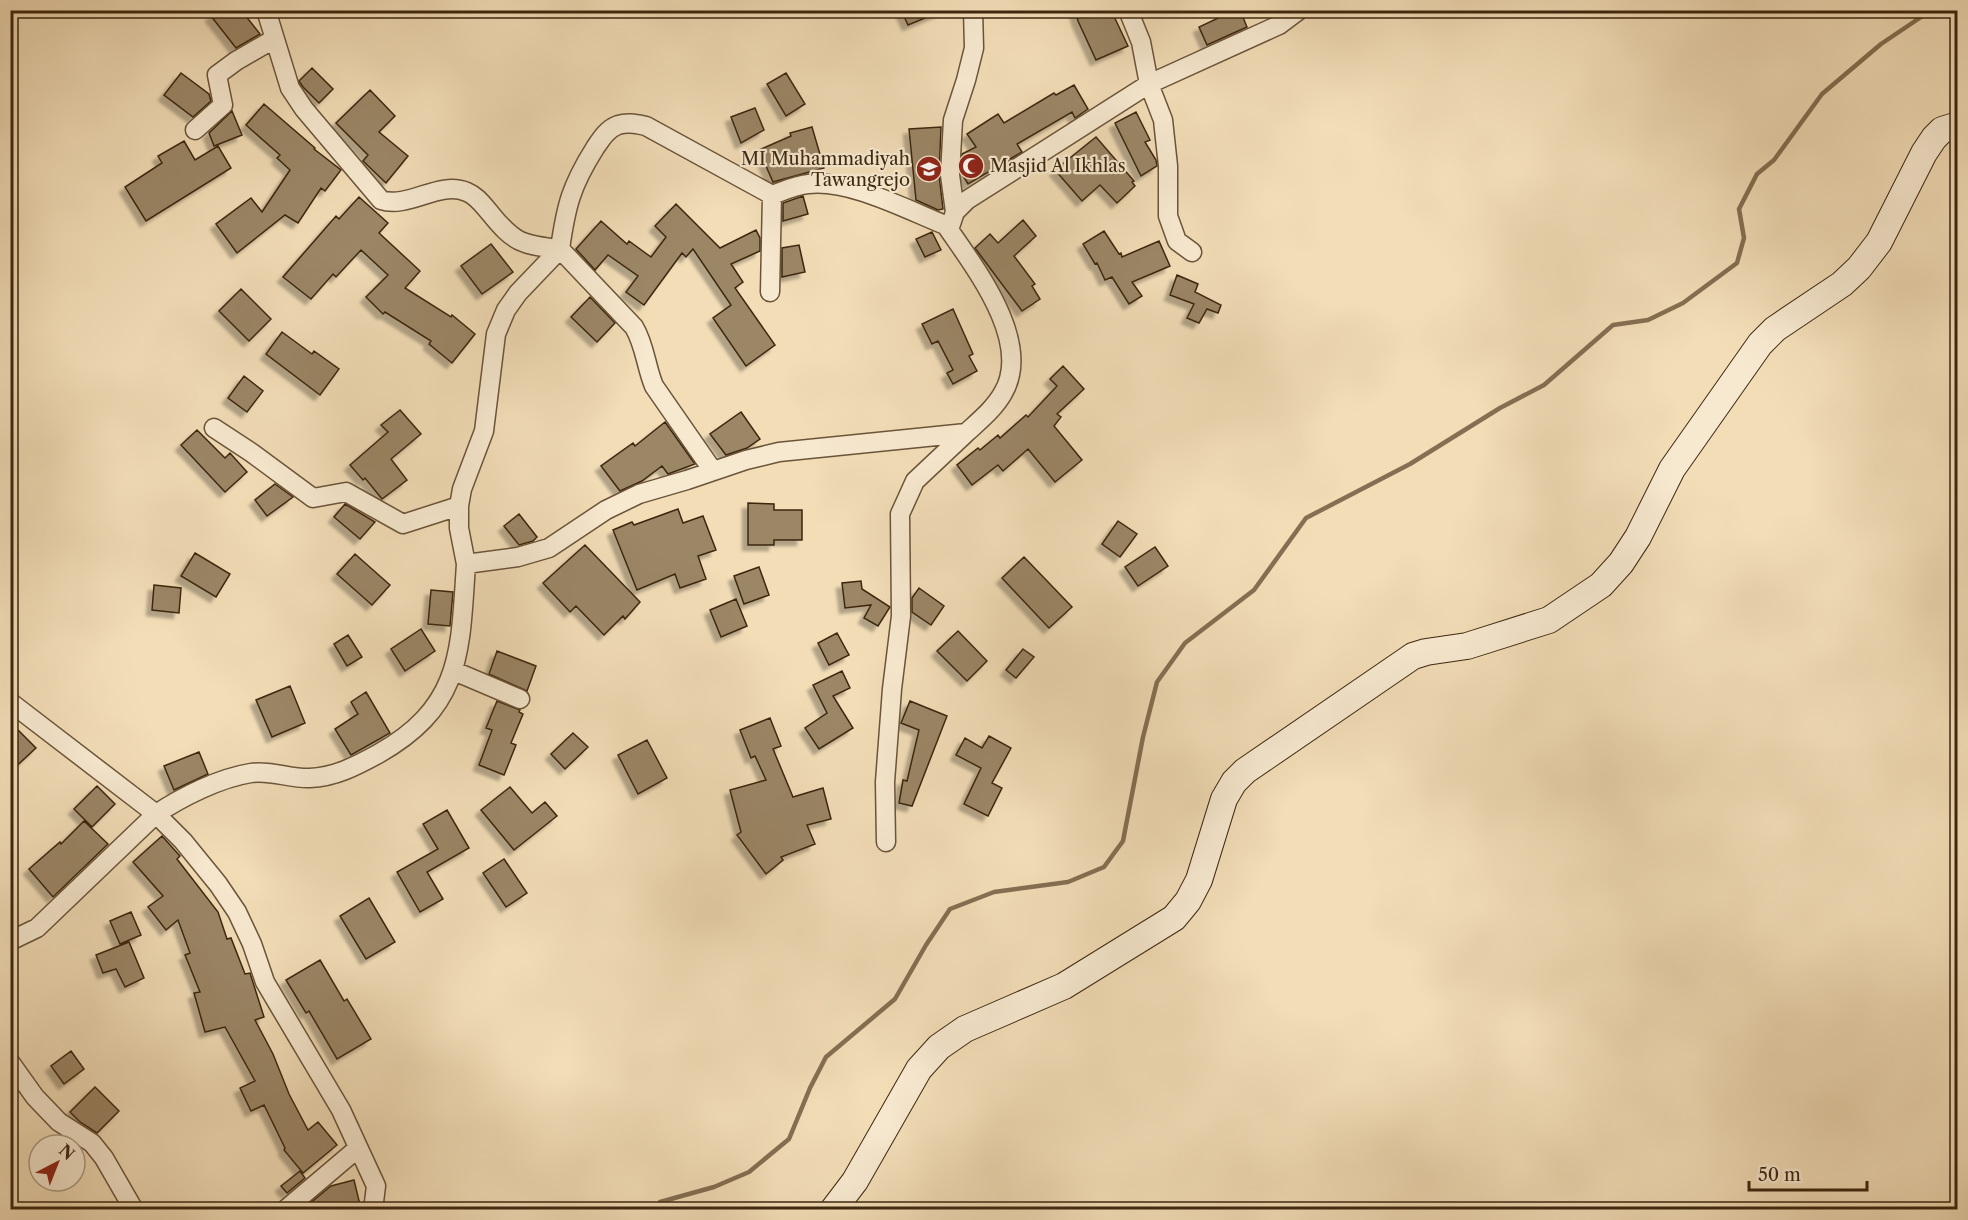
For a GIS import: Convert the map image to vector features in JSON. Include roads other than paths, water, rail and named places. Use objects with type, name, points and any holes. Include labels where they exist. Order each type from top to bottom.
[{"type":"main road","points":[[832,1209],[855,1181],[919,1069],[939,1047],[965,1029],[1064,986],[1174,918],[1188,901],[1199,880],[1224,799],[1234,782],[1245,771],[1413,656],[1467,646],[1549,620],[1601,585],[1621,563],[1638,537],[1672,469],[1760,344],[1775,329],[1842,284],[1858,268],[1878,242],[1934,138],[1942,130],[1958,125]]},
{"type":"street","points":[[266,10],[290,88],[304,109],[381,200],[399,201],[449,189],[465,191],[478,198],[513,239],[530,246],[560,249],[634,327],[641,339],[654,386],[713,471]]},
{"type":"street","points":[[952,220],[950,175],[953,120],[974,48],[973,10]]},
{"type":"street","points":[[1128,10],[1141,42],[1149,84],[1163,120],[1168,166],[1168,216],[1177,241],[1192,252]]},
{"type":"street","points":[[886,842],[885,782],[892,689],[901,616],[900,514],[915,482],[988,413],[1004,392],[1010,370],[1011,350],[1004,321],[991,294],[947,227],[967,200],[1149,84],[1279,26],[1299,10]]},
{"type":"street","points":[[195,130],[224,105],[217,75],[274,39]]},
{"type":"street","points":[[13,936],[37,928],[156,814],[178,800],[213,784],[251,773],[283,774],[308,778],[354,768],[390,747],[422,722],[445,691],[454,671],[461,643],[466,564],[459,528],[459,506],[462,489],[484,431],[496,334],[512,302],[560,249],[570,196],[579,174],[604,134],[616,126],[629,123],[646,126],[772,195],[805,184],[830,183],[952,220]]},
{"type":"street","points":[[770,292],[772,195]]},
{"type":"street","points":[[214,428],[314,498],[346,492],[402,524],[459,506]]},
{"type":"street","points":[[466,564],[518,557],[549,548],[606,510],[639,494],[746,459],[779,452],[966,433]]},
{"type":"street","points":[[454,671],[520,699]]},
{"type":"street","points":[[10,702],[156,814],[183,841],[218,884],[237,912],[252,944],[265,982],[341,1110],[376,1186],[373,1209]]},
{"type":"street","points":[[10,1062],[35,1097],[51,1114],[92,1143],[104,1158],[134,1209]]},
{"type":"street","points":[[285,1209],[357,1149]]},
{"type":"waterway","points":[[654,1210],[660,1202],[714,1187],[749,1172],[789,1139],[810,1088],[826,1057],[895,999],[950,909],[994,892],[1068,882],[1104,867],[1123,841],[1143,737],[1157,682],[1185,643],[1254,590],[1306,518],[1410,464],[1500,408],[1544,385],[1613,325],[1648,320],[1683,303],[1737,263],[1744,238],[1739,209],[1757,174],[1774,160],[1822,94],[1881,44],[1927,13],[1928,10]]},
{"type":"place","name":"Masjid Al Ikhlas","points":[[971,166]]},
{"type":"place","name":"MI Muhammadiyah Tawangrejo","points":[[929,169]]}]
